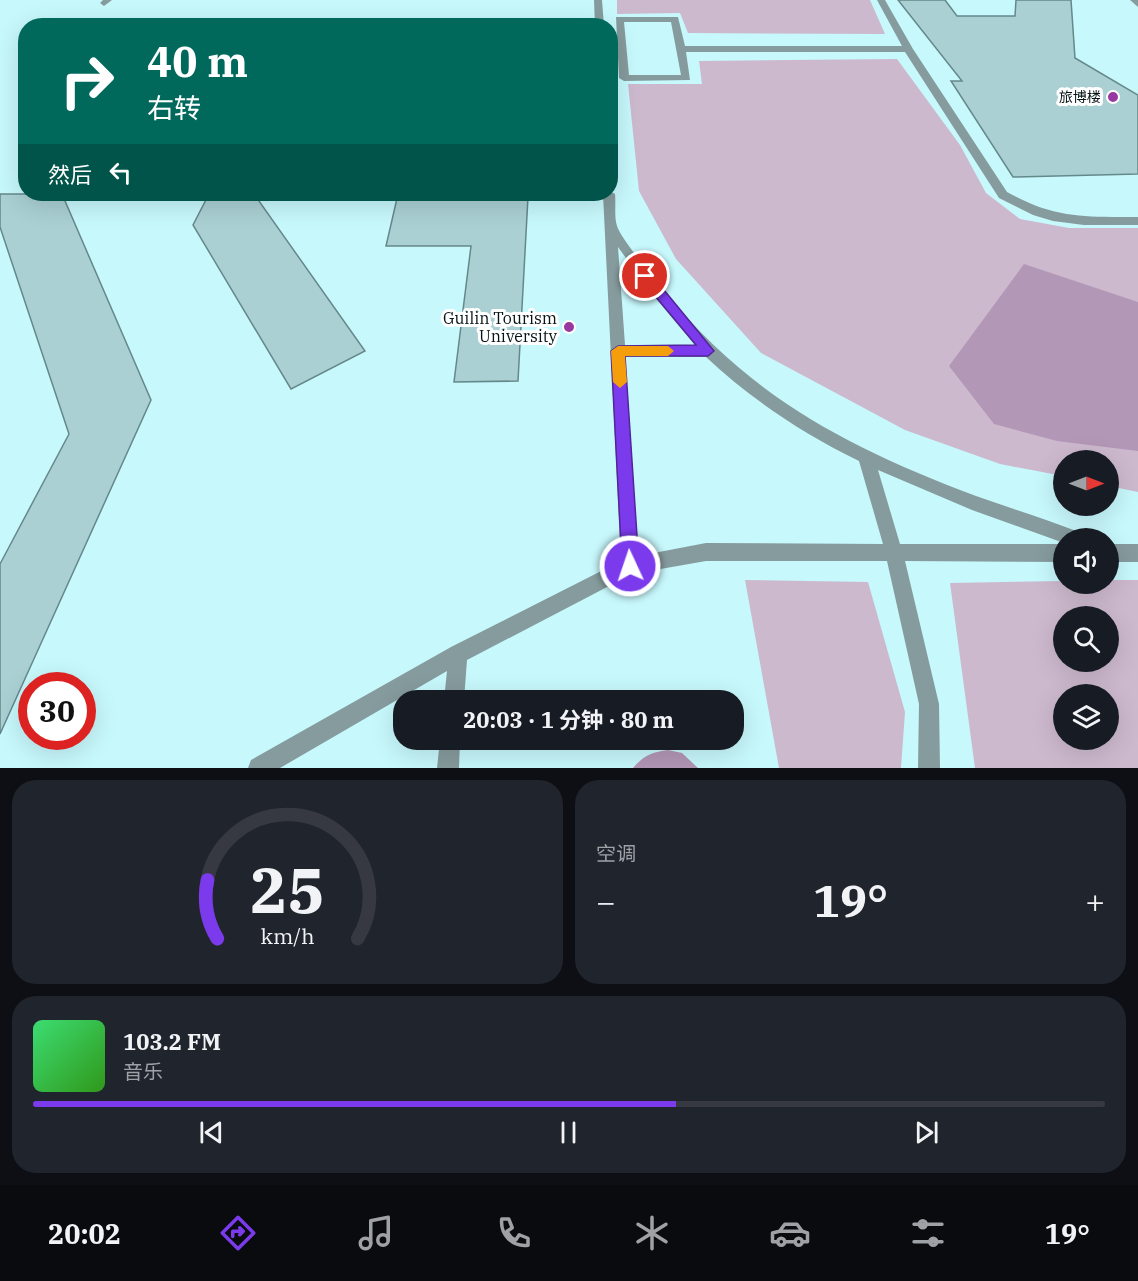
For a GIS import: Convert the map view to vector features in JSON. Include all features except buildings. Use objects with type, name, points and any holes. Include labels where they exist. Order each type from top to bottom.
[{"type":"street","points":[[598,0],[599,18]]},
{"type":"street","points":[[881,0],[908,49],[1003,195],[1026,210],[1057,220],[1138,220]]},
{"type":"street","points":[[618,19],[675,19],[687,78],[624,78],[622,49],[618,19]]},
{"type":"street","points":[[682,49],[908,49]]},
{"type":"street","points":[[609,201],[630,566]]},
{"type":"street","points":[[611,227],[671,309],[708,351],[748,386],[802,422],[917,482],[1053,531]]},
{"type":"street","points":[[618,351],[708,351]]},
{"type":"street","points":[[865,455],[894,552],[929,704],[929,768]]},
{"type":"street","points":[[259,768],[458,654],[630,566],[706,552],[1053,553]]},
{"type":"street","points":[[1119,552],[1138,553]]},
{"type":"street","points":[[455,690],[458,654]]},
{"type":"street","points":[[448,768],[449,750]]},
{"type":"shaded area","name":"Guilin Tourism University","points":[[0,0],[1138,0],[1138,768],[0,768]]},
{"type":"shaded area","points":[[617,0],[870,0],[885,34],[688,33],[680,13],[617,14]]},
{"type":"shaded area","points":[[897,59],[960,145],[986,193],[1020,219],[1069,228],[1138,228],[1138,492],[1119,488],[1119,450],[1053,450],[1053,474],[1000,464],[905,430],[761,353],[676,259],[639,191],[628,84],[702,84],[699,61]]},
{"type":"shaded area","points":[[1024,264],[1138,302],[1138,451],[1057,441],[994,424],[949,366]]},
{"type":"shaded area","points":[[745,580],[868,582],[905,712],[901,768],[779,768]]},
{"type":"shaded area","points":[[1119,580],[1138,580],[1138,768],[975,768],[950,583],[1053,581],[1053,594],[1119,594]]},
{"type":"shaded area","points":[[668,750],[682,753],[698,768],[633,768],[640,760],[657,752]]},
{"type":"slow traffic","points":[[620,382],[618,351],[668,351]]},
{"type":"place","name":"旅博楼","points":[[1113,97]]},
{"type":"place","name":"Guilin Tourism University","points":[[569,327]]},
{"type":"route","points":[[630,566],[618,351],[708,351],[645,276]]}]
